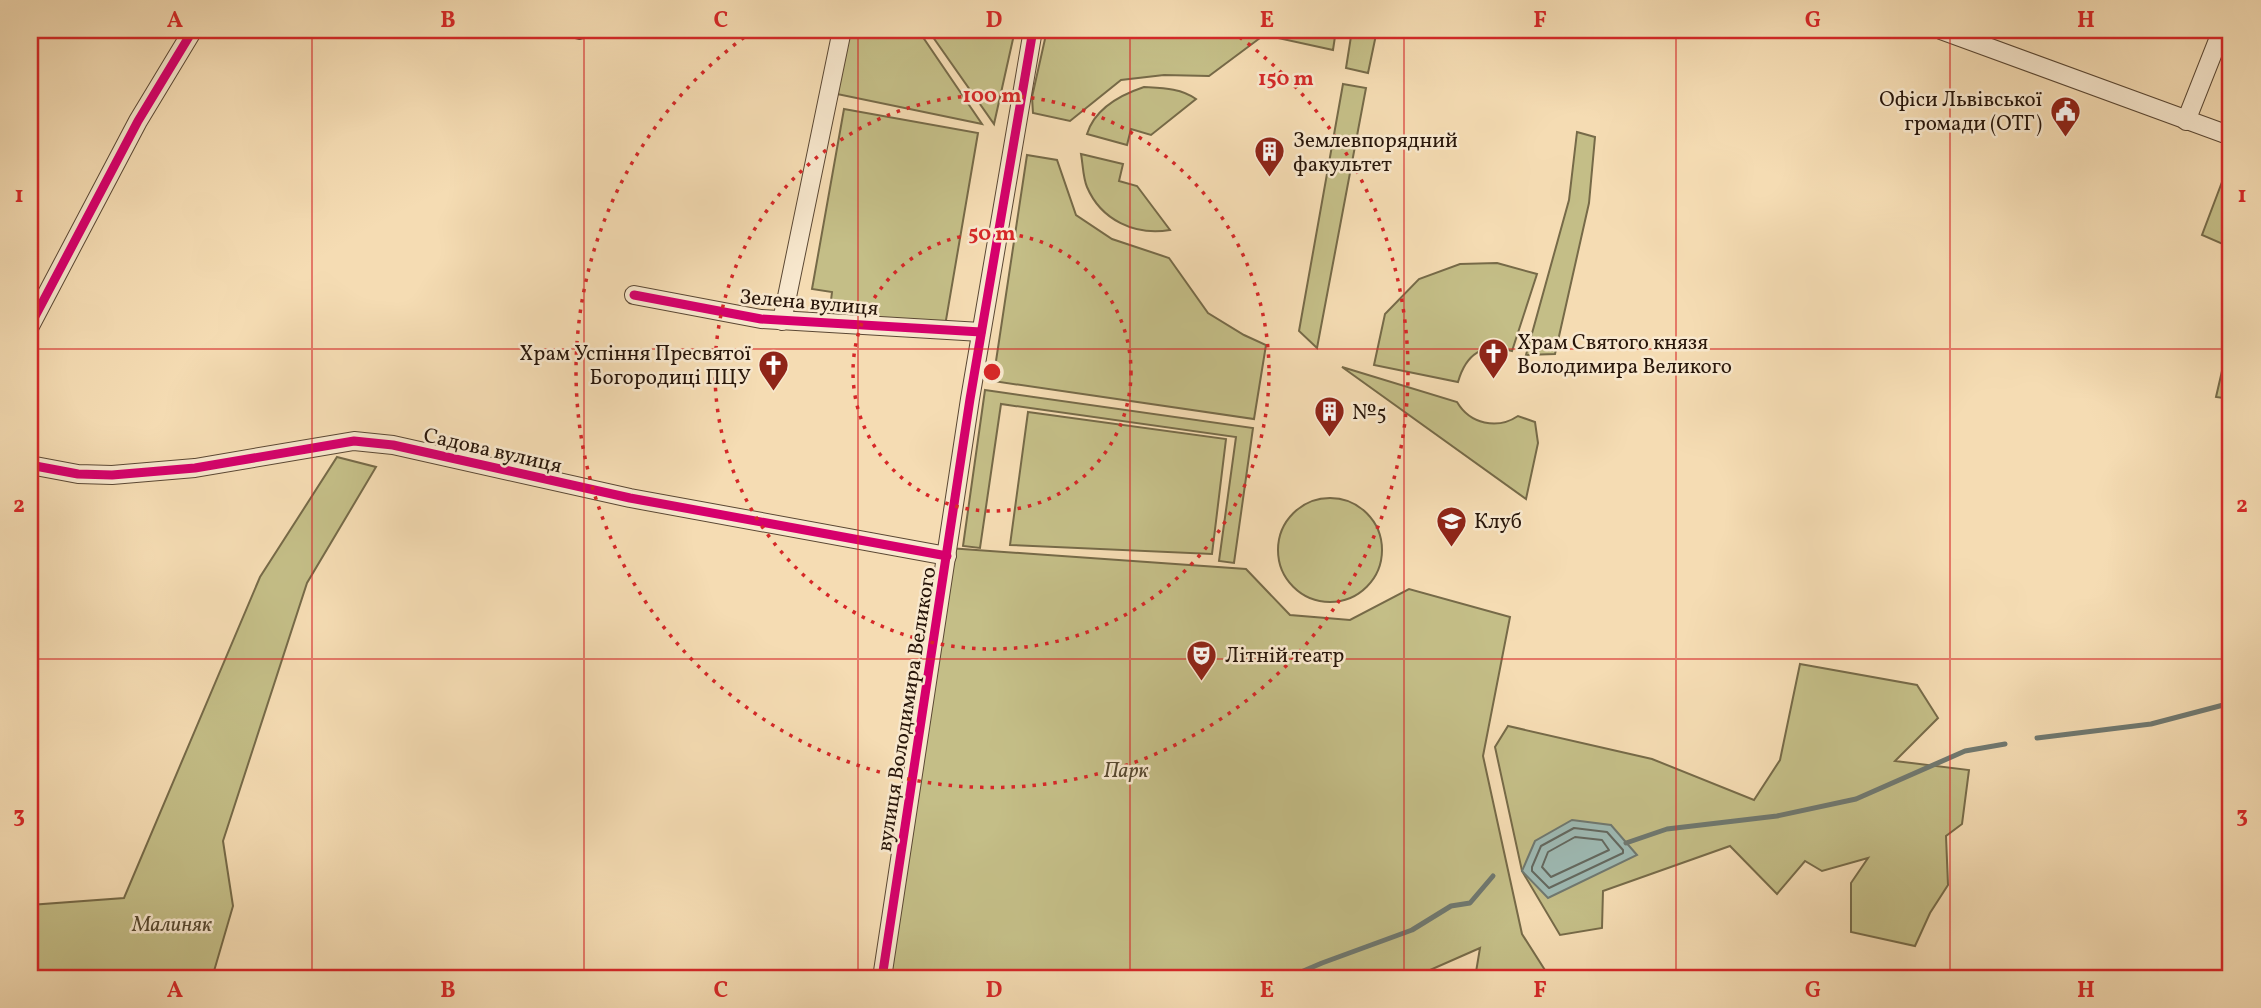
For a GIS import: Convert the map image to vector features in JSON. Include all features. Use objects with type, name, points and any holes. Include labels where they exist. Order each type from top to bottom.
[{"type":"street","points":[[30,326],[138,121],[193,30]]},
{"type":"street","name":"Зелена вулиця","points":[[782,321],[842,30]]},
{"type":"street","name":"вулиця Володимира Великого","points":[[882,978],[981,332],[1033,30]]},
{"type":"street","points":[[1941,30],[2231,136]]},
{"type":"street","points":[[2186,121],[2222,30]]},
{"type":"street","name":"Зелена вулиця","points":[[635,295],[761,319],[981,332]]},
{"type":"street","name":"Садова вулиця","points":[[30,465],[78,474],[112,475],[195,468],[354,441],[393,445],[630,498],[947,556]]},
{"type":"green space","points":[[850,30],[918,30],[982,124],[837,94]]},
{"type":"green space","points":[[928,30],[1015,30],[994,124]]},
{"type":"green space","points":[[1047,30],[1336,30],[1333,50],[1264,35],[1209,76],[1164,75],[1121,80],[1070,121],[1033,113],[1032,97]]},
{"type":"green space","points":[[1352,30],[1377,30],[1368,73],[1346,68]]},
{"type":"green space","points":[[1343,84],[1366,88],[1317,348],[1299,331]]},
{"type":"green space","points":[[1144,87],[1178,91],[1196,99],[1151,135],[1131,129],[1127,145],[1087,134],[1096,117],[1109,104]]},
{"type":"green space","points":[[844,109],[978,133],[945,326],[829,317],[832,292],[812,289]]},
{"type":"green space","points":[[1577,132],[1595,137],[1589,203],[1555,354],[1526,355],[1569,200]]},
{"type":"green space","points":[[1081,154],[1123,164],[1119,181],[1137,186],[1170,230],[1132,228],[1110,217],[1093,199],[1087,187]]},
{"type":"green space","points":[[1027,155],[1057,160],[1076,215],[1112,239],[1169,258],[1208,313],[1266,345],[1254,419],[993,381]]},
{"type":"green space","points":[[2222,182],[2231,186],[2231,229],[2225,245],[2202,235]]},
{"type":"green space","points":[[1497,263],[1537,274],[1512,351],[1492,348],[1477,353],[1466,364],[1458,382],[1374,365],[1385,314],[1419,279],[1460,264]]},
{"type":"green space","points":[[2225,358],[2231,360],[2231,399],[2216,397]]},
{"type":"green space","points":[[1342,367],[1457,402],[1476,420],[1493,424],[1518,416],[1535,422],[1538,443],[1526,499]]},
{"type":"green space","points":[[985,390],[1253,428],[1234,563],[1219,561],[1236,437],[1001,404],[980,548],[963,546]]},
{"type":"green space","points":[[1028,412],[1226,439],[1212,554],[1010,545]]},
{"type":"green space","name":"Малиняк","points":[[337,457],[376,467],[307,583],[223,841],[233,906],[212,978],[30,978],[30,905],[124,898],[260,577]]},
{"type":"green space","points":[[1330,498],[1350,502],[1367,513],[1378,530],[1382,550],[1378,570],[1367,587],[1350,598],[1330,602],[1310,598],[1293,587],[1282,570],[1278,550],[1282,530],[1293,513],[1310,502]]},
{"type":"green space","name":"Парк","points":[[948,548],[1246,569],[1290,615],[1350,620],[1409,589],[1510,617],[1483,756],[1522,934],[1550,978],[1475,978],[1480,948],[1412,978],[882,978]]},
{"type":"green space","points":[[1800,664],[1917,685],[1938,718],[1895,761],[1969,770],[1962,824],[1946,836],[1948,885],[1930,913],[1915,946],[1851,932],[1851,883],[1868,858],[1822,871],[1805,861],[1777,894],[1730,846],[1603,891],[1602,928],[1560,935],[1522,871],[1495,747],[1508,726],[1652,759],[1754,800],[1780,760]]},
{"type":"water","points":[[1572,820],[1611,825],[1637,855],[1548,898],[1522,871],[1535,841]]},
{"type":"waterway","points":[[2037,738],[2151,724],[2231,703]]},
{"type":"waterway","points":[[1626,843],[1667,829],[1777,816],[1856,799],[1965,751],[2005,744]]},
{"type":"waterway","points":[[1287,978],[1412,930],[1451,906],[1470,903],[1493,876]]},
{"type":"waterway","points":[[30,970],[64,978]]},
{"type":"cycle path","points":[[30,326],[138,121],[193,30]]},
{"type":"cycle path","points":[[882,978],[970,399],[1033,30]]},
{"type":"cycle path","points":[[634,295],[761,319],[981,332]]},
{"type":"cycle path","points":[[30,465],[78,474],[112,475],[195,468],[354,441],[393,445],[630,498],[947,556]]},
{"type":"place","name":"Офіси Львівської громади (ОТГ)","points":[[2065,138]]},
{"type":"place","name":"Землевпорядний факультет","points":[[1270,179]]},
{"type":"place","name":"Храм Святого князя Володимира Великого","points":[[1494,381]]},
{"type":"place","name":"Храм Успіння Пресвятої Богородиці ПЦУ","points":[[774,392]]},
{"type":"place","name":"№5","points":[[1329,439]]},
{"type":"place","name":"Клуб","points":[[1451,548]]},
{"type":"place","name":"Літній театр","points":[[1202,682]]}]
